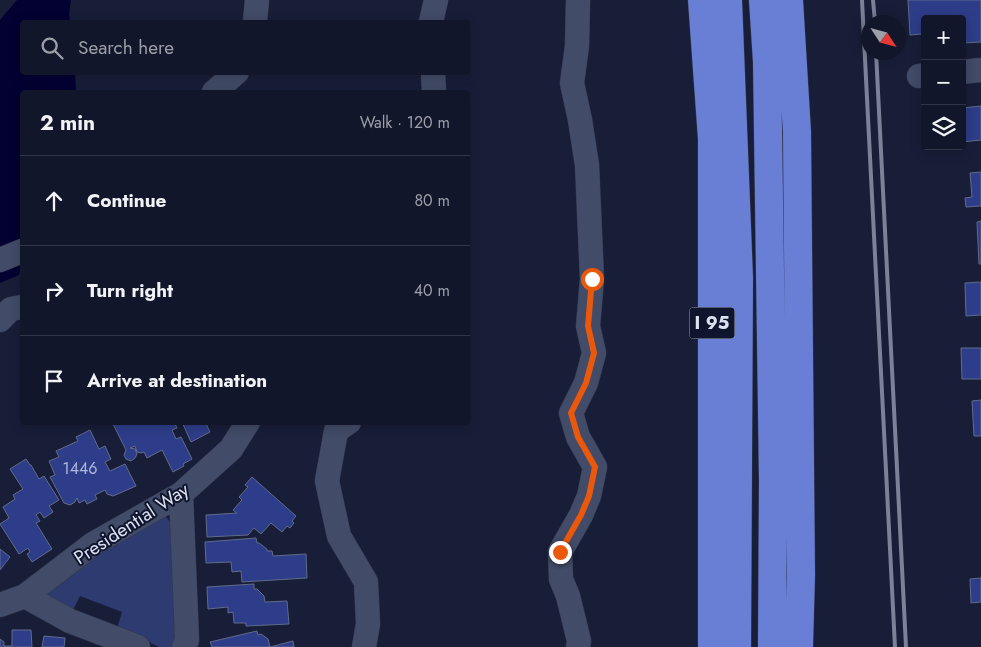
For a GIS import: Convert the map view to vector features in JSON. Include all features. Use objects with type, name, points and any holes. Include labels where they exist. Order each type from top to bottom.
[{"type":"highway","name":"I 95","points":[[702,0],[712,139],[712,647]]},
{"type":"highway","points":[[728,0],[739,278],[736,647]]},
{"type":"highway","points":[[763,0],[767,72],[772,450],[772,647]]},
{"type":"highway","points":[[789,0],[797,132],[801,575],[799,647]]},
{"type":"street","points":[[255,20],[257,0]]},
{"type":"street","points":[[431,20],[436,0]]},
{"type":"street","points":[[578,0],[577,46],[572,83],[587,165],[592,279],[588,326],[594,353],[586,383],[571,413],[578,437],[595,467],[589,496],[581,515],[560,552],[562,578],[579,641],[578,647]]},
{"type":"street","points":[[966,72],[981,70]]},
{"type":"street","points":[[216,90],[234,75]]},
{"type":"street","points":[[433,75],[434,90]]},
{"type":"street","points":[[0,260],[20,252]]},
{"type":"street","points":[[0,320],[11,309],[20,307]]},
{"type":"street","name":"Presidential Way","points":[[0,604],[26,596],[93,544],[181,494],[231,449],[246,425]]},
{"type":"street","points":[[345,425],[336,431],[327,481],[339,536],[366,582],[368,624],[364,647]]},
{"type":"street","points":[[181,494],[187,640],[184,647]]},
{"type":"street","points":[[26,596],[70,621],[138,647]]},
{"type":"shaded area","points":[[17,0],[71,0],[70,20],[20,20],[20,75],[75,75],[76,90],[20,90],[20,271],[19,275],[0,283],[0,20]]},
{"type":"shaded area","points":[[160,516],[166,517],[173,525],[177,639],[172,647],[159,647],[120,628],[118,625],[122,612],[80,596],[73,610],[45,595],[51,584]]},
{"type":"building","points":[[908,0],[981,0],[981,42],[966,43],[966,15],[921,15],[921,34],[910,35]]},
{"type":"building","points":[[981,106],[981,140],[966,142],[966,108]]},
{"type":"building","points":[[981,172],[981,206],[966,207],[965,198],[972,197],[970,173]]},
{"type":"building","points":[[981,221],[981,264],[979,264],[977,222]]},
{"type":"building","points":[[981,282],[981,315],[966,316],[965,283]]},
{"type":"building","points":[[961,348],[981,348],[981,379],[962,379]]},
{"type":"building","points":[[981,400],[981,436],[974,436],[972,401]]},
{"type":"building","points":[[114,425],[176,425],[177,428],[172,430],[176,439],[181,437],[192,459],[173,472],[162,450],[147,458],[144,452],[137,452],[135,446],[130,448],[135,449],[137,454],[131,461],[126,459],[124,455],[126,450]]},
{"type":"building","points":[[183,425],[206,425],[210,432],[191,442]]},
{"type":"building","points":[[90,430],[99,449],[105,446],[111,459],[105,462],[110,471],[125,464],[136,486],[113,496],[107,494],[105,490],[95,495],[97,499],[87,504],[85,500],[79,503],[77,498],[70,505],[64,503],[50,477],[55,475],[49,461],[59,457],[56,451],[78,441],[76,437]]},
{"type":"building","points":[[26,459],[39,479],[44,476],[59,500],[49,506],[53,512],[44,518],[40,512],[36,515],[40,521],[36,523],[52,549],[32,562],[27,554],[30,552],[28,548],[19,554],[0,524],[9,518],[3,507],[15,499],[13,495],[23,489],[10,469]]},
{"type":"building","points":[[252,477],[296,516],[292,521],[294,523],[290,528],[287,526],[282,532],[271,523],[261,534],[254,528],[248,535],[207,537],[206,515],[237,513],[233,510],[242,500],[239,497],[248,487],[245,485]]},
{"type":"building","points":[[256,538],[257,543],[267,549],[267,551],[272,551],[273,556],[306,554],[307,578],[242,582],[241,571],[232,572],[231,562],[206,563],[205,542]]},
{"type":"building","points":[[0,549],[10,557],[0,570]]},
{"type":"building","points":[[981,578],[981,602],[971,603],[970,579]]},
{"type":"building","points":[[254,584],[254,589],[257,589],[264,596],[265,602],[287,601],[289,624],[246,626],[246,623],[234,623],[233,612],[228,613],[228,607],[208,609],[207,587]]},
{"type":"building","points":[[12,630],[31,630],[32,647],[0,647],[0,639],[4,642],[4,646],[12,646]]},
{"type":"building","points":[[257,631],[258,635],[261,634],[268,639],[270,647],[212,647],[210,642]]},
{"type":"building","points":[[44,636],[65,638],[64,647],[42,647]]},
{"type":"building","points":[[293,641],[294,647],[270,647]]},
{"type":"railway","points":[[862,0],[895,647]]},
{"type":"railway","points":[[873,0],[874,15]]},
{"type":"railway","points":[[876,60],[906,647]]},
{"type":"route","points":[[560,552],[581,515],[589,496],[595,467],[578,437],[571,413],[586,383],[594,353],[588,326],[592,279]]}]
